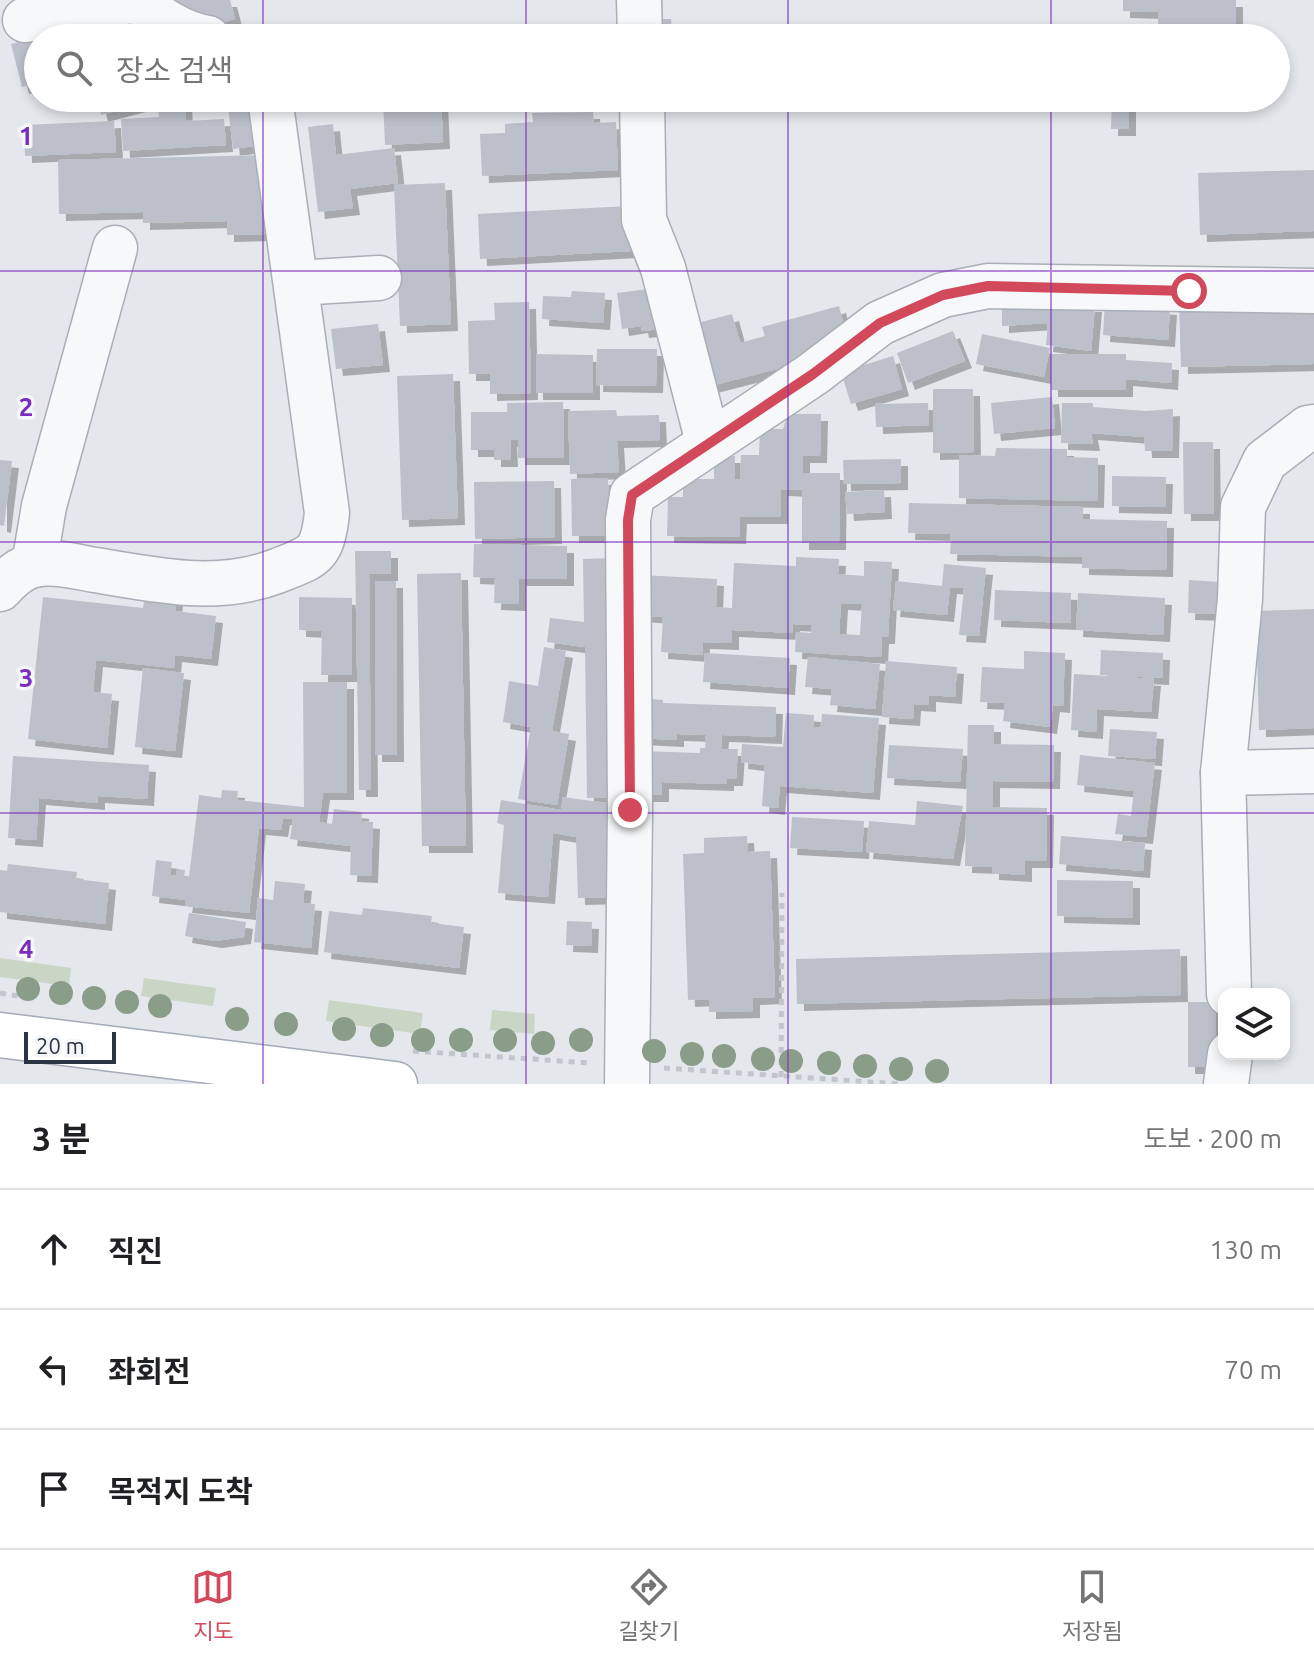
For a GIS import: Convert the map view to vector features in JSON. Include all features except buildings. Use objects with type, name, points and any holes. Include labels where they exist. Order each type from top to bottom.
[{"type":"main road","points":[[0,1035],[298,1078],[401,1068]]},
{"type":"street","points":[[25,20],[136,0],[172,24]]},
{"type":"street","points":[[639,0],[640,24]]},
{"type":"street","points":[[17,577],[63,565],[164,581],[218,585],[259,577],[314,556],[324,542],[327,513],[272,112]]},
{"type":"street","points":[[642,112],[644,220],[663,268],[708,442]]},
{"type":"street","points":[[17,577],[44,506],[115,248]]},
{"type":"street","points":[[297,283],[379,278]]},
{"type":"street","points":[[627,1075],[630,810],[628,520],[632,495],[813,374],[880,323],[943,295],[988,286],[1314,291]]},
{"type":"street","points":[[1229,988],[1223,773],[1240,599],[1243,507],[1265,461],[1308,428],[1314,427]]},
{"type":"street","points":[[1223,773],[1314,771]]},
{"type":"street","points":[[1226,1084],[1229,1060]]},
{"type":"path","points":[[781,1077],[782,893]]},
{"type":"path","points":[[0,993],[45,1000]]},
{"type":"path","points":[[401,1068],[781,1077],[901,1084]]},
{"type":"green space","points":[[0,958],[71,968],[69,986],[0,977]]},
{"type":"green space","points":[[144,978],[216,988],[213,1006],[141,996]]},
{"type":"green space","points":[[329,1000],[423,1013],[420,1034],[326,1021]]},
{"type":"green space","points":[[492,1010],[535,1014],[534,1034],[490,1030]]},
{"type":"route","points":[[630,810],[628,520],[632,495],[813,374],[880,323],[943,295],[988,286],[1189,291]]}]
